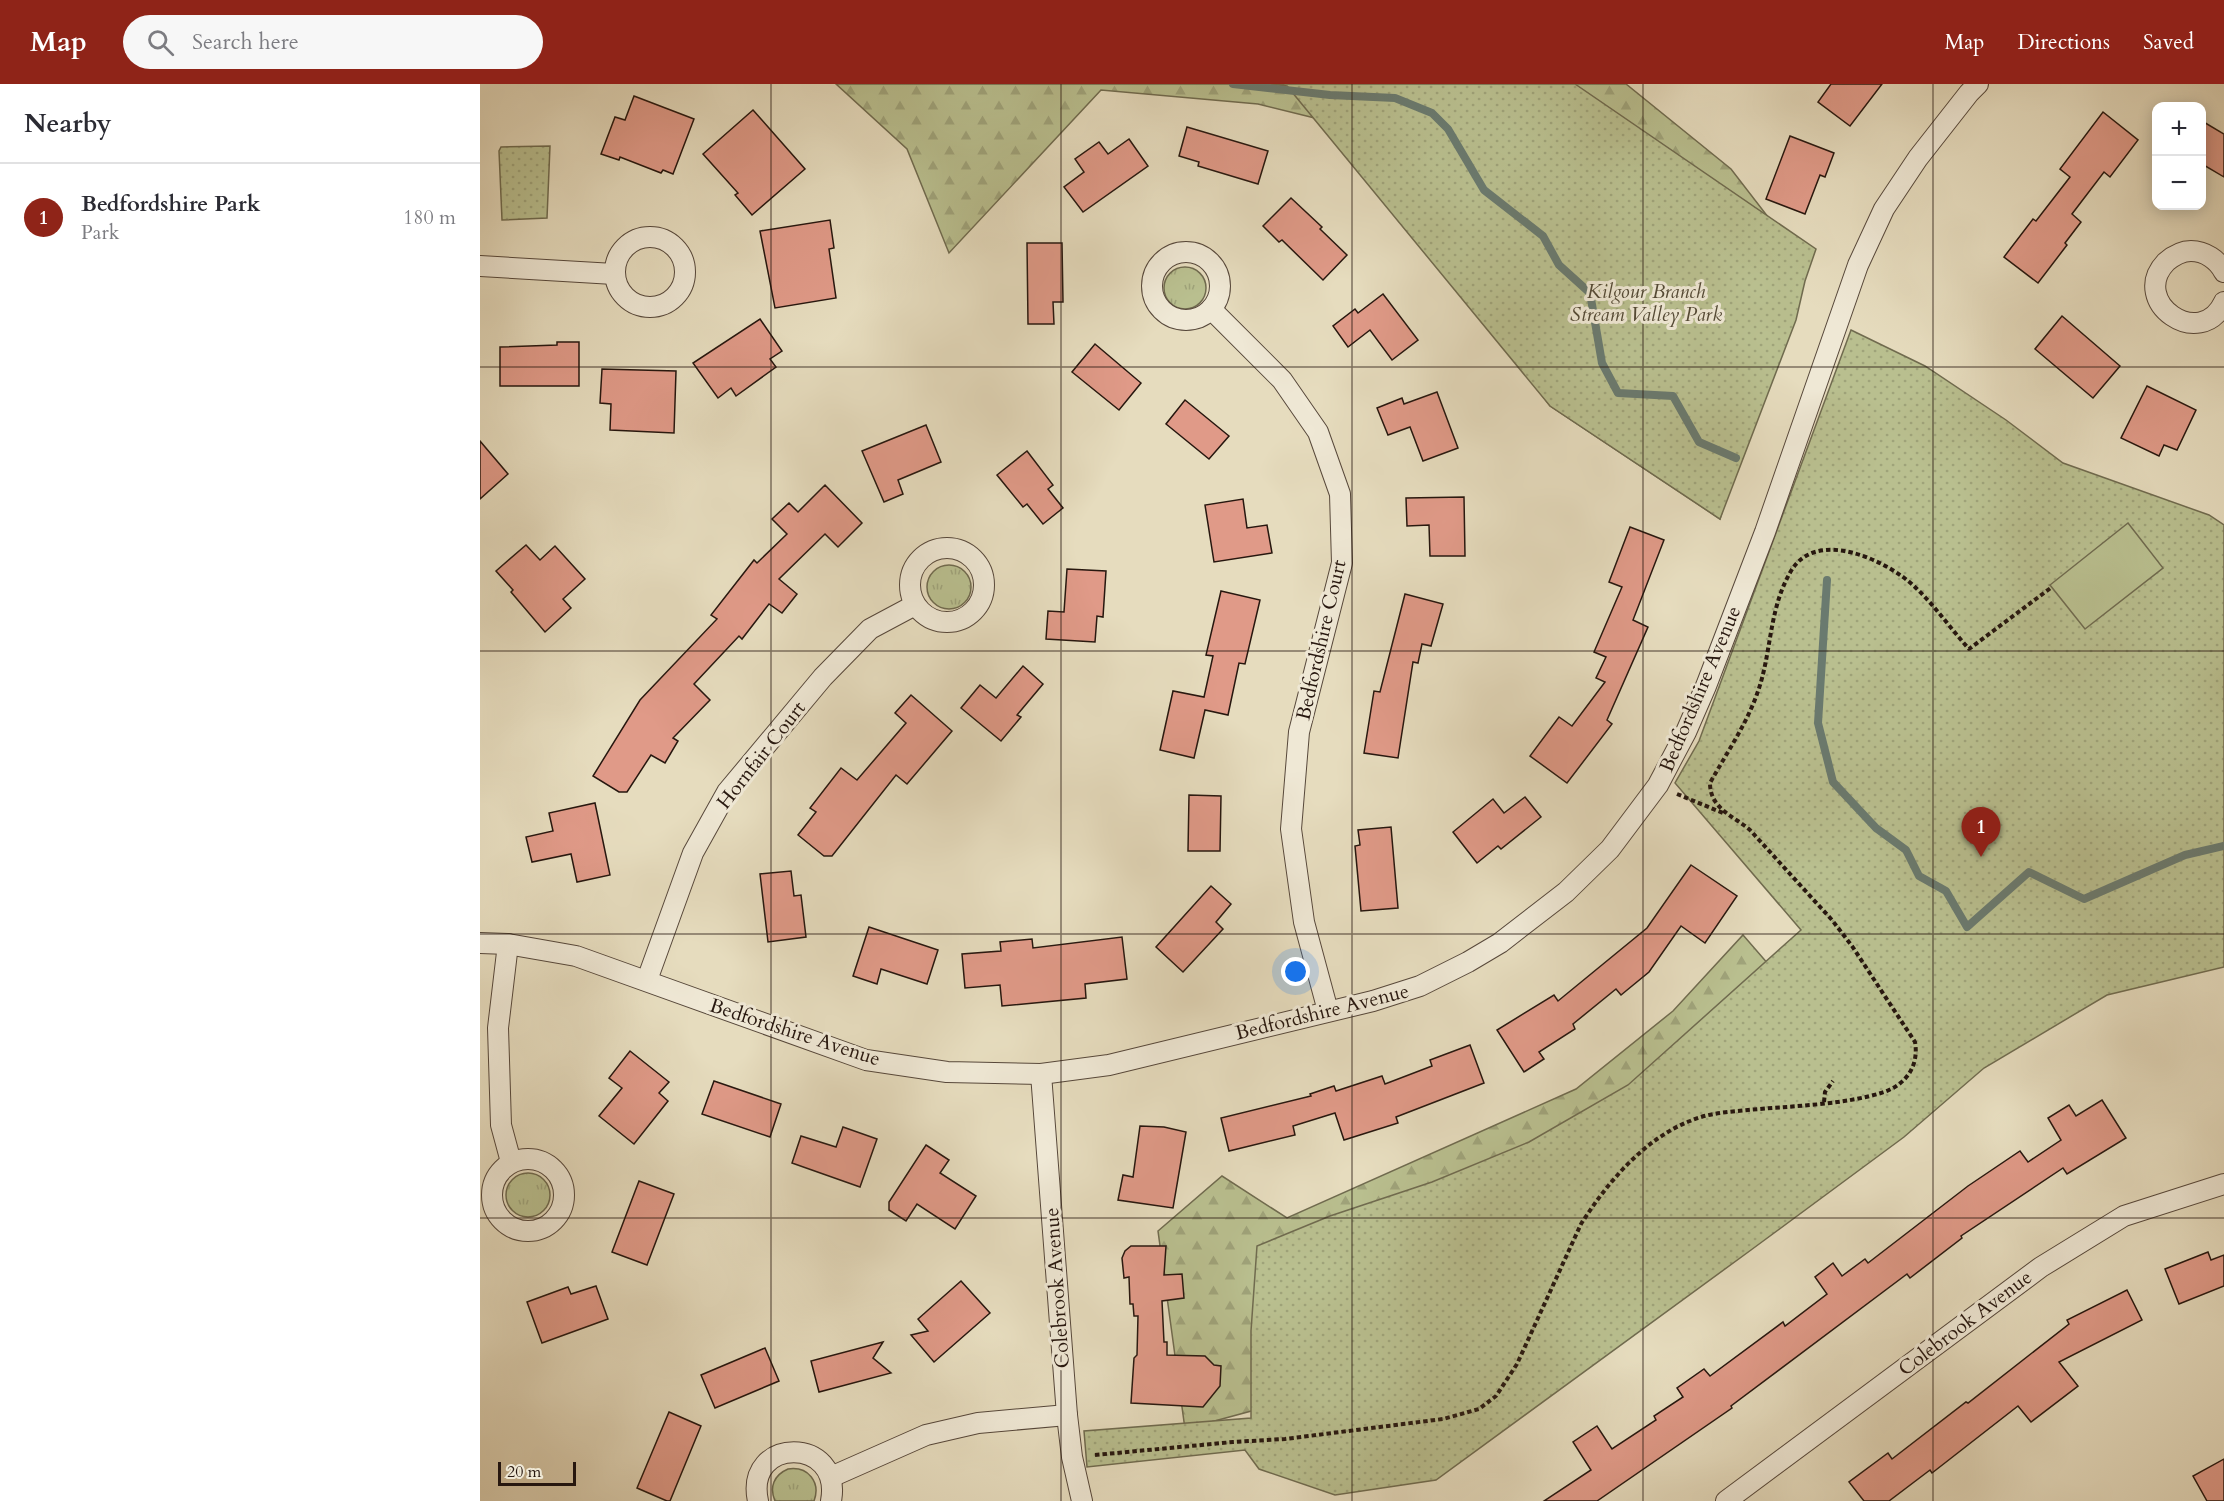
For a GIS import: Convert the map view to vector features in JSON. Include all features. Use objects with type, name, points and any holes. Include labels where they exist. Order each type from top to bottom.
[{"type":"street","name":"Bedfordshire Avenue","points":[[480,943],[508,944],[576,956],[866,1060],[947,1072],[1041,1074],[1109,1065],[1373,1001],[1420,986],[1468,962],[1500,942],[1566,892],[1610,849],[1658,785],[1686,732],[1706,686],[1765,532],[1858,265],[1884,209],[1918,158],[1978,84]]},
{"type":"street","points":[[2223,306],[2204,321],[2182,322],[2163,309],[2156,288],[2157,277],[2162,267],[2179,253],[2191,251],[2201,253],[2212,258],[2224,272]]},
{"type":"street","points":[[480,266],[614,274]]},
{"type":"street","name":"Bedfordshire Court","points":[[1211,309],[1282,380],[1318,432],[1340,494],[1342,563],[1299,732],[1291,829],[1304,922],[1328,1011]]},
{"type":"street","name":"Hornfair Court","points":[[647,980],[693,854],[728,792],[823,677],[870,629],[915,604]]},
{"type":"street","points":[[508,944],[498,1039],[501,1125],[511,1162]]},
{"type":"street","name":"Colebrook Avenue","points":[[1041,1074],[1067,1415],[1072,1457],[1082,1501]]},
{"type":"street","name":"Colebrook Avenue","points":[[1726,1501],[2041,1267],[2124,1216],[2224,1184]]},
{"type":"street","points":[[831,1477],[926,1435],[978,1423],[1067,1415]]},
{"type":"street","points":[[758,1501],[757,1479],[762,1468],[770,1460],[793,1451],[805,1453],[820,1462],[831,1477],[833,1491],[831,1501]]},
{"type":"path","points":[[1724,813],[1714,798],[1710,783],[1758,694],[1772,620],[1791,570],[1804,558],[1826,549],[1880,562],[1894,569],[1916,587],[1969,650],[2052,587]]},
{"type":"path","points":[[1072,1457],[1285,1439],[1443,1419],[1479,1409],[1496,1396],[1517,1364],[1581,1224],[1612,1181],[1632,1160],[1668,1132],[1689,1121],[1717,1113],[1859,1098],[1886,1091],[1908,1075],[1914,1067],[1917,1055],[1915,1042],[1852,946],[1832,920],[1737,818],[1658,785]]},
{"type":"path","points":[[1824,1102],[1825,1092],[1833,1081]]},
{"type":"green space","name":"Kilgour Branch Stream Valley Park","points":[[836,84],[1626,84],[1731,169],[1799,257],[1720,519],[1550,406],[1347,126],[1258,104],[1101,90],[949,253],[907,149]]},
{"type":"green space","name":"Kilgour Branch Stream Valley Park","points":[[1271,84],[1575,84],[1816,249],[1805,281],[1796,320],[1720,519],[1550,406],[1287,86]]},
{"type":"green space","points":[[550,146],[547,218],[502,220],[499,151],[501,147]]},
{"type":"green space","points":[[1185,267],[1193,268],[1200,273],[1205,280],[1205,296],[1200,303],[1193,308],[1185,309],[1177,308],[1170,303],[1165,296],[1164,288],[1165,280],[1170,273],[1177,268]]},
{"type":"green space","points":[[1851,330],[1925,366],[2006,420],[2063,463],[2209,515],[2224,525],[2224,967],[2107,995],[1984,1068],[1904,1137],[1436,1480],[1335,1495],[1259,1469],[1245,1450],[1087,1467],[1084,1431],[1251,1418],[1251,1331],[1257,1246],[1330,1216],[1432,1182],[1529,1142],[1628,1085],[1801,930],[1675,783],[1699,741]]},
{"type":"green space","points":[[2128,523],[2163,568],[2085,629],[2050,585]]},
{"type":"green space","points":[[949,565],[964,572],[971,587],[964,602],[949,609],[934,602],[927,587],[934,572]]},
{"type":"green space","points":[[1743,935],[1789,988],[1255,1410],[1185,1429],[1158,1231],[1222,1176],[1287,1218],[1576,1089],[1673,1011]]},
{"type":"green space","points":[[528,1173],[537,1174],[544,1179],[549,1186],[549,1204],[544,1211],[537,1216],[528,1217],[519,1216],[512,1211],[507,1204],[506,1195],[507,1186],[512,1179],[519,1174]]},
{"type":"green space","points":[[788,1469],[801,1470],[811,1477],[816,1488],[814,1501],[775,1501],[774,1482]]},
{"type":"building","points":[[1831,84],[1882,84],[1850,126],[1818,102]]},
{"type":"building","points":[[634,96],[694,119],[673,174],[663,170],[661,173],[620,157],[619,160],[601,154],[615,117],[625,120]]},
{"type":"building","points":[[753,110],[805,169],[752,215],[735,195],[738,193],[703,154]]},
{"type":"building","points":[[2103,112],[2138,140],[2110,177],[2104,172],[2072,214],[2081,222],[2065,243],[2067,245],[2038,283],[2004,257],[2033,219],[2036,221],[2070,177],[2060,169]]},
{"type":"building","points":[[2206,123],[2224,134],[2224,177],[2206,166]]},
{"type":"building","points":[[1187,127],[1268,151],[1258,184],[1198,166],[1199,162],[1179,156]]},
{"type":"building","points":[[1790,136],[1834,153],[1825,177],[1820,175],[1805,214],[1766,199]]},
{"type":"building","points":[[1129,139],[1148,166],[1083,212],[1064,187],[1084,172],[1075,159],[1099,142],[1108,154]]},
{"type":"building","points":[[1291,198],[1347,255],[1323,280],[1282,240],[1279,242],[1263,226]]},
{"type":"building","points":[[830,220],[834,248],[829,249],[836,298],[775,308],[760,231]]},
{"type":"building","points":[[1027,243],[1062,243],[1063,302],[1053,302],[1054,324],[1028,324]]},
{"type":"building","points":[[1383,294],[1418,340],[1392,360],[1370,330],[1348,347],[1333,326],[1355,309],[1358,313]]},
{"type":"building","points":[[2062,316],[2120,366],[2093,398],[2035,349]]},
{"type":"building","points":[[760,319],[782,351],[770,359],[776,367],[736,396],[731,388],[718,398],[693,363]]},
{"type":"building","points":[[557,342],[579,342],[579,386],[500,386],[500,347],[557,345]]},
{"type":"building","points":[[1095,344],[1141,383],[1119,410],[1072,372]]},
{"type":"building","points":[[602,369],[676,371],[674,433],[610,430],[611,404],[600,403]]},
{"type":"building","points":[[2147,386],[2196,410],[2177,450],[2164,445],[2159,456],[2121,438]]},
{"type":"building","points":[[1437,392],[1458,448],[1423,461],[1410,427],[1388,435],[1377,408],[1402,398],[1404,404]]},
{"type":"building","points":[[1185,400],[1229,436],[1209,459],[1166,424]]},
{"type":"building","points":[[926,425],[941,462],[898,480],[903,494],[884,502],[862,451]]},
{"type":"building","points":[[480,441],[508,474],[480,499]]},
{"type":"building","points":[[1027,451],[1053,485],[1048,489],[1063,508],[1043,524],[1027,504],[1023,507],[997,475]]},
{"type":"building","points":[[825,485],[862,523],[838,547],[825,534],[779,579],[797,594],[782,613],[769,604],[742,639],[739,636],[694,684],[710,700],[673,738],[678,741],[665,763],[651,755],[627,792],[619,792],[593,776],[640,700],[717,619],[711,615],[754,560],[757,563],[787,534],[772,519],[789,503],[798,512]]},
{"type":"building","points":[[1464,497],[1465,556],[1430,556],[1429,525],[1407,526],[1406,498]]},
{"type":"building","points":[[1243,499],[1247,528],[1267,525],[1272,553],[1214,562],[1205,505]]},
{"type":"building","points":[[1630,527],[1664,540],[1633,620],[1648,627],[1607,720],[1612,724],[1567,783],[1530,756],[1559,717],[1572,726],[1605,682],[1596,678],[1606,657],[1594,652],[1622,587],[1609,582]]},
{"type":"building","points":[[526,545],[540,560],[555,546],[585,579],[563,599],[571,608],[545,632],[496,571]]},
{"type":"building","points":[[1067,569],[1106,571],[1103,617],[1097,616],[1095,642],[1046,639],[1048,611],[1064,612]]},
{"type":"building","points":[[1221,591],[1260,600],[1245,664],[1239,663],[1228,715],[1205,710],[1194,758],[1160,750],[1173,691],[1204,697],[1213,656],[1206,655]]},
{"type":"building","points":[[1405,594],[1443,604],[1431,646],[1422,644],[1418,663],[1413,662],[1398,758],[1364,753],[1374,691],[1380,692]]},
{"type":"building","points":[[1023,666],[1043,684],[1017,715],[1021,717],[1001,741],[961,708],[980,685],[996,698]]},
{"type":"building","points":[[911,695],[952,731],[907,784],[896,775],[832,856],[824,856],[798,835],[816,812],[810,808],[841,768],[857,780],[906,723],[895,713]]},
{"type":"building","points":[[1189,795],[1221,796],[1220,851],[1188,851]]},
{"type":"building","points":[[1525,797],[1541,817],[1501,849],[1498,846],[1477,863],[1453,832],[1493,799],[1504,813]]},
{"type":"building","points":[[595,803],[610,875],[577,882],[571,854],[532,862],[526,837],[553,831],[549,813]]},
{"type":"building","points":[[1391,827],[1398,908],[1361,911],[1355,846],[1360,845],[1358,830]]},
{"type":"building","points":[[1691,865],[1737,896],[1705,943],[1681,926],[1649,972],[1621,995],[1616,989],[1573,1024],[1575,1029],[1539,1052],[1544,1059],[1524,1072],[1497,1030],[1554,995],[1558,1001],[1647,928]]},
{"type":"building","points":[[791,871],[794,896],[801,895],[806,937],[768,942],[760,874]]},
{"type":"building","points":[[1211,886],[1231,904],[1216,922],[1223,929],[1183,972],[1156,947]]},
{"type":"building","points":[[869,927],[938,950],[927,984],[881,969],[877,984],[853,976]]},
{"type":"building","points":[[1122,937],[1127,979],[1085,984],[1086,998],[1002,1006],[1000,985],[965,988],[962,954],[1001,951],[1000,942],[1032,939],[1033,948]]},
{"type":"building","points":[[1470,1045],[1484,1083],[1396,1117],[1398,1123],[1344,1140],[1335,1113],[1293,1126],[1295,1135],[1229,1151],[1221,1118],[1311,1096],[1310,1094],[1334,1086],[1336,1091],[1382,1076],[1385,1084],[1432,1066],[1430,1060]]},
{"type":"building","points":[[630,1051],[669,1082],[659,1093],[668,1101],[634,1144],[599,1116],[622,1088],[609,1078]]},
{"type":"building","points":[[714,1081],[781,1104],[770,1137],[702,1114]]},
{"type":"building","points":[[2102,1100],[2126,1138],[2067,1174],[2063,1168],[1961,1236],[1962,1238],[1910,1278],[1907,1274],[1731,1406],[1732,1408],[1597,1501],[1544,1501],[1591,1470],[1573,1442],[1597,1426],[1612,1449],[1656,1420],[1654,1416],[1683,1397],[1677,1388],[1704,1369],[1710,1376],[1783,1322],[1785,1326],[1827,1294],[1815,1277],[1833,1263],[1842,1276],[1865,1259],[1868,1263],[1968,1186],[2020,1151],[2028,1162],[2061,1140],[2048,1118],[2069,1105],[2076,1116]]},
{"type":"building","points":[[1140,1126],[1164,1127],[1186,1132],[1173,1208],[1118,1200],[1123,1175],[1133,1177]]},
{"type":"building","points":[[843,1127],[877,1139],[860,1187],[792,1163],[801,1136],[836,1147]]},
{"type":"building","points":[[926,1145],[949,1160],[940,1173],[976,1196],[955,1229],[917,1204],[906,1221],[889,1210],[889,1202]]},
{"type":"building","points":[[639,1181],[674,1194],[647,1265],[612,1252]]},
{"type":"building","points":[[1131,1246],[1166,1246],[1164,1275],[1182,1274],[1184,1298],[1162,1301],[1164,1342],[1167,1342],[1167,1355],[1205,1356],[1214,1365],[1221,1366],[1220,1386],[1203,1407],[1131,1403],[1134,1358],[1137,1355],[1138,1316],[1134,1316],[1133,1304],[1130,1304],[1129,1277],[1124,1278],[1122,1258]]},
{"type":"building","points":[[2208,1252],[2211,1260],[2224,1255],[2224,1286],[2179,1304],[2165,1269]]},
{"type":"building","points":[[961,1281],[990,1313],[934,1362],[911,1335],[928,1331],[918,1319]]},
{"type":"building","points":[[596,1286],[608,1319],[542,1343],[527,1302],[568,1287],[571,1294]]},
{"type":"building","points":[[2127,1290],[2142,1320],[2059,1362],[2078,1386],[2031,1422],[2018,1406],[1932,1473],[1930,1470],[1889,1501],[1864,1501],[1849,1482],[1888,1453],[1892,1459],[1966,1402],[1968,1403],[2069,1324],[2067,1320]]},
{"type":"building","points":[[883,1342],[873,1358],[891,1373],[819,1392],[811,1361]]},
{"type":"building","points":[[765,1348],[779,1381],[715,1408],[701,1375]]},
{"type":"building","points":[[669,1412],[701,1426],[670,1501],[667,1501],[637,1488]]},
{"type":"building","points":[[2224,1459],[2224,1501],[2207,1501],[2193,1476]]},
{"type":"waterway","points":[[1233,84],[1330,95],[1395,98],[1432,113],[1448,129],[1484,190],[1543,236],[1559,265],[1590,293],[1602,363],[1618,393],[1673,396],[1699,442],[1736,458]]},
{"type":"waterway","points":[[1827,580],[1818,723],[1833,782],[1876,828],[1906,850],[1919,876],[1946,891],[1967,927],[2029,872],[2084,899],[2185,855],[2224,846]]},
{"type":"place","name":"Bedfordshire Park","points":[[1981,857]]}]
